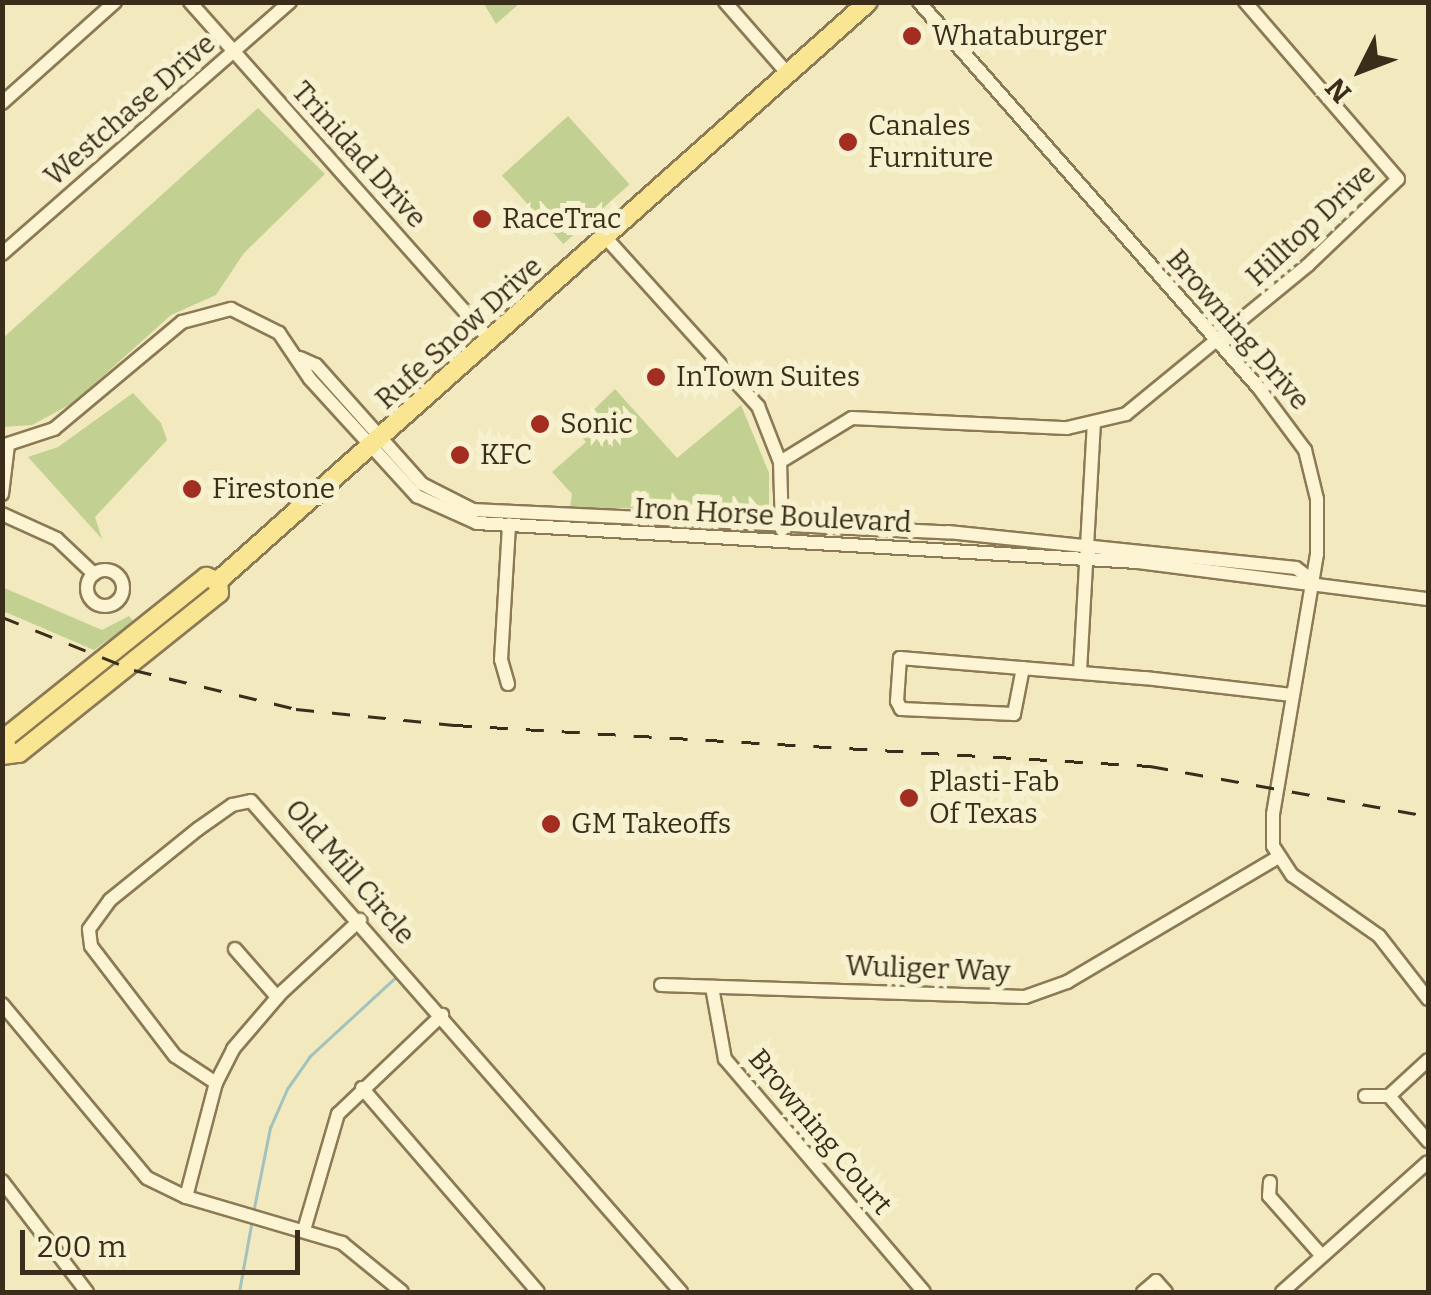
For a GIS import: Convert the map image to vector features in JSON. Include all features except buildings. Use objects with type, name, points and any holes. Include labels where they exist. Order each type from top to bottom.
[{"type":"main road","name":"Rufe Snow Drive","points":[[5,753],[19,753],[219,593],[218,580],[376,444],[868,2]]},
{"type":"street","points":[[2,103],[116,2]]},
{"type":"street","name":"Trinidad Drive","points":[[190,2],[491,341]]},
{"type":"street","name":"Westchase Drive","points":[[2,254],[290,2]]},
{"type":"street","points":[[725,2],[788,74]]},
{"type":"street","name":"Browning Drive","points":[[919,2],[1217,343],[1305,450],[1319,516],[1273,814],[1278,857]]},
{"type":"street","name":"Hilltop Drive","points":[[1217,343],[1398,179],[1245,2]]},
{"type":"street","points":[[606,238],[749,392],[780,462],[782,542]]},
{"type":"street","name":"Iron Horse Boulevard","points":[[5,446],[54,429],[182,322],[231,310],[257,317],[300,358],[316,365],[376,444],[434,494],[510,522],[782,542],[1087,551]]},
{"type":"street","points":[[780,462],[836,424],[869,416],[1094,425],[1148,402],[1217,343]]},
{"type":"street","points":[[1080,672],[1094,425]]},
{"type":"street","points":[[2,494],[5,446]]},
{"type":"street","points":[[2,514],[57,539],[94,574]]},
{"type":"street","points":[[508,684],[501,660],[510,522]]},
{"type":"street","name":"Iron Horse Boulevard","points":[[510,522],[782,526],[1087,551],[1293,585],[1312,580],[1428,599]]},
{"type":"street","points":[[1023,668],[1014,714],[901,709],[897,701],[900,658],[1080,672],[1292,695]]},
{"type":"street","name":"Old Mill Circle","points":[[216,1083],[176,1056],[91,946],[94,916],[240,801],[270,818],[682,1292]]},
{"type":"street","points":[[1278,857],[1379,936],[1428,999]]},
{"type":"street","name":"Wuliger Way","points":[[661,986],[1024,996],[1066,982],[1278,857]]},
{"type":"street","points":[[186,1197],[216,1083],[233,1049],[277,997],[360,920]]},
{"type":"street","points":[[235,948],[277,997]]},
{"type":"street","name":"Browning Court","points":[[712,988],[725,1059],[924,1292]]},
{"type":"street","points":[[2,1004],[135,1167],[186,1197],[304,1230],[358,1252],[402,1292]]},
{"type":"street","points":[[304,1230],[332,1123],[362,1088],[442,1016]]},
{"type":"street","points":[[1364,1096],[1389,1096],[1428,1060]]},
{"type":"street","points":[[362,1088],[538,1292]]},
{"type":"street","points":[[1389,1096],[1428,1141]]},
{"type":"street","points":[[1282,1292],[1428,1162]]},
{"type":"street","points":[[2,1181],[87,1292]]},
{"type":"street","points":[[1270,1182],[1269,1196],[1322,1256]]},
{"type":"street","points":[[1143,1292],[1156,1281],[1166,1292]]},
{"type":"green space","points":[[483,2],[520,2],[520,3],[496,24]]},
{"type":"green space","points":[[258,108],[325,174],[244,253],[216,295],[171,315],[73,403],[32,425],[3,427],[3,338]]},
{"type":"green space","points":[[568,116],[630,184],[563,244],[502,176]]},
{"type":"green space","points":[[615,389],[677,458],[741,405],[769,473],[769,509],[570,508],[572,494],[552,472],[586,442],[575,428]]},
{"type":"green space","points":[[133,393],[161,423],[167,440],[95,517],[102,539],[28,457],[58,447]]},
{"type":"green space","points":[[2,587],[102,630],[129,616],[134,622],[94,650],[3,611]]},
{"type":"waterway","points":[[254,1208],[270,1128],[287,1089],[309,1057],[396,977]]},
{"type":"waterway","points":[[239,1292],[251,1225]]},
{"type":"railway","points":[[2,617],[134,670],[296,709],[454,725],[1150,766],[1428,816]]},
{"type":"place","name":"Whataburger","points":[[912,36]]},
{"type":"place","name":"Canales Furniture","points":[[848,142]]},
{"type":"place","name":"RaceTrac","points":[[482,219]]},
{"type":"place","name":"InTown Suites","points":[[656,377]]},
{"type":"place","name":"Sonic","points":[[540,424]]},
{"type":"place","name":"KFC","points":[[460,455]]},
{"type":"place","name":"Firestone","points":[[192,489]]},
{"type":"place","name":"Plasti-Fab Of Texas","points":[[909,798]]},
{"type":"place","name":"GM Takeoffs","points":[[551,824]]}]
